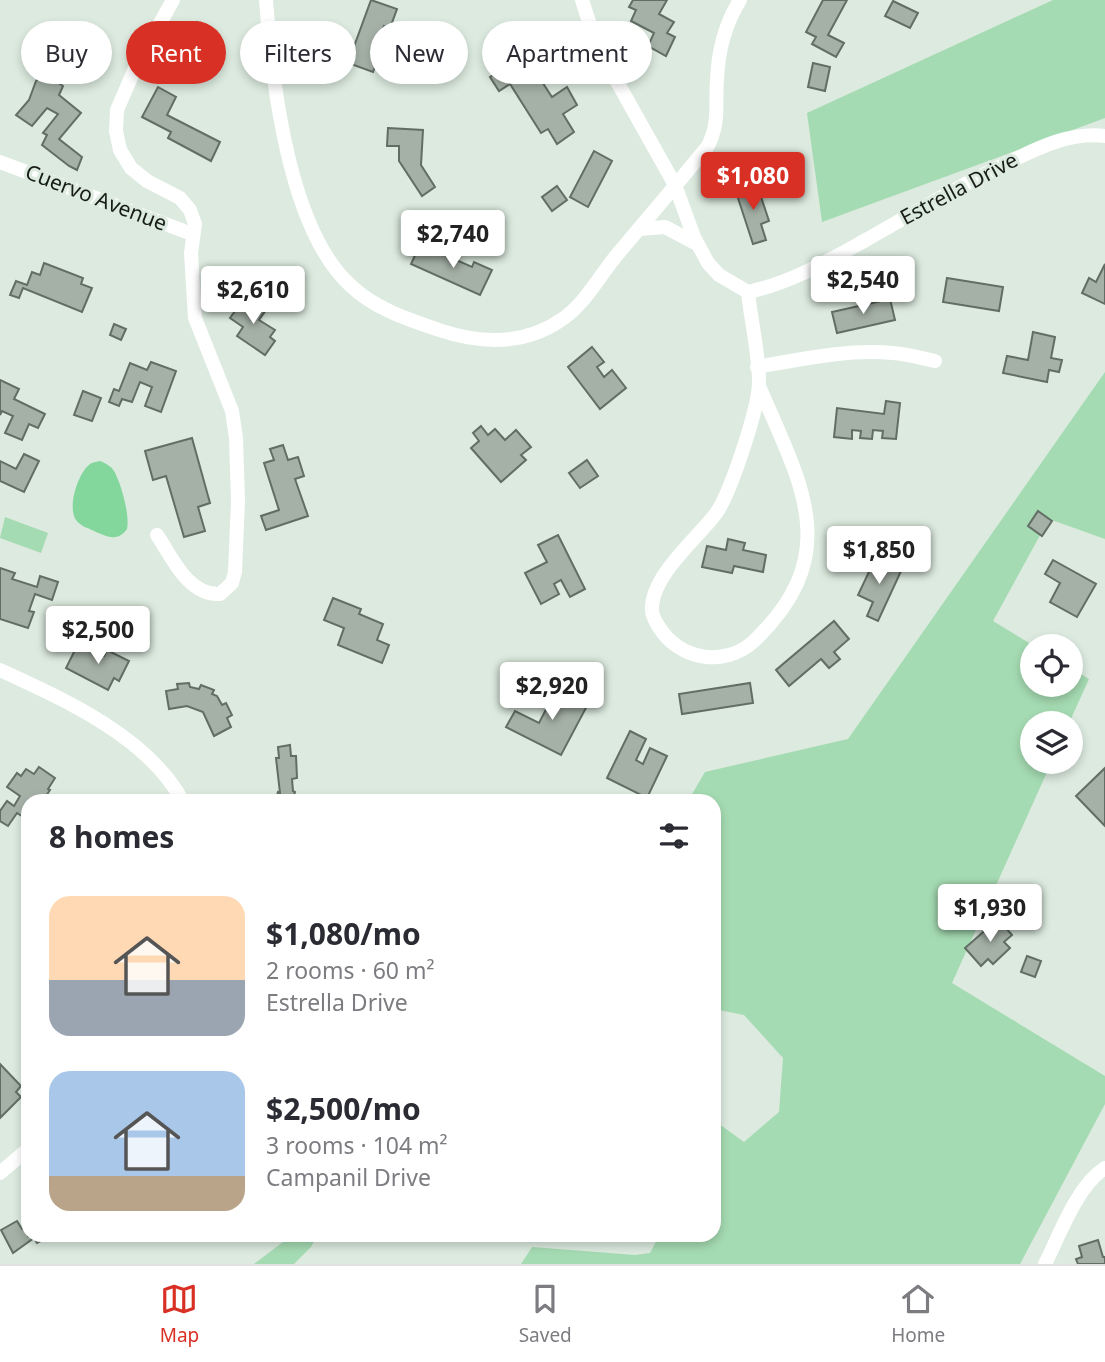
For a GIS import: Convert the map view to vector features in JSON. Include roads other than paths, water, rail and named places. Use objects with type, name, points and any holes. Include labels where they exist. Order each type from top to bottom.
[{"type":"street","name":"Cuervo Avenue","points":[[157,535],[183,575],[202,591],[220,594],[232,583],[235,572],[238,501],[236,438],[232,411],[195,318],[191,253],[195,224],[190,210],[180,198],[146,181],[131,168],[120,150],[116,131],[117,110],[136,66],[173,0]]},
{"type":"street","points":[[266,0],[280,128],[313,232],[328,261],[349,285],[374,304],[402,317],[463,338],[488,341],[527,336],[562,320],[581,303],[708,146],[716,129],[721,45],[733,11],[740,0]]},
{"type":"street","points":[[582,0],[606,62],[676,185],[697,244],[719,275],[748,292],[759,386],[803,492],[808,519],[807,546],[801,573],[789,598],[769,626],[748,647],[730,655],[710,658],[697,656],[679,649],[664,636],[654,619],[652,607],[657,588],[668,570],[719,509],[747,435],[759,386]]},
{"type":"street","name":"Estrella Drive","points":[[748,292],[772,287],[811,271],[984,173],[1040,147],[1064,138],[1092,134],[1105,136]]},
{"type":"street","name":"Cuervo Avenue","points":[[0,162],[192,234]]},
{"type":"street","points":[[640,229],[665,227],[697,244]]},
{"type":"street","points":[[757,367],[858,352],[893,353],[935,361]]},
{"type":"street","points":[[0,670],[46,691],[113,730],[156,765],[177,794]]},
{"type":"street","points":[[0,1172],[21,1155]]},
{"type":"street","points":[[1045,1264],[1082,1193],[1089,1182],[1105,1168]]}]
